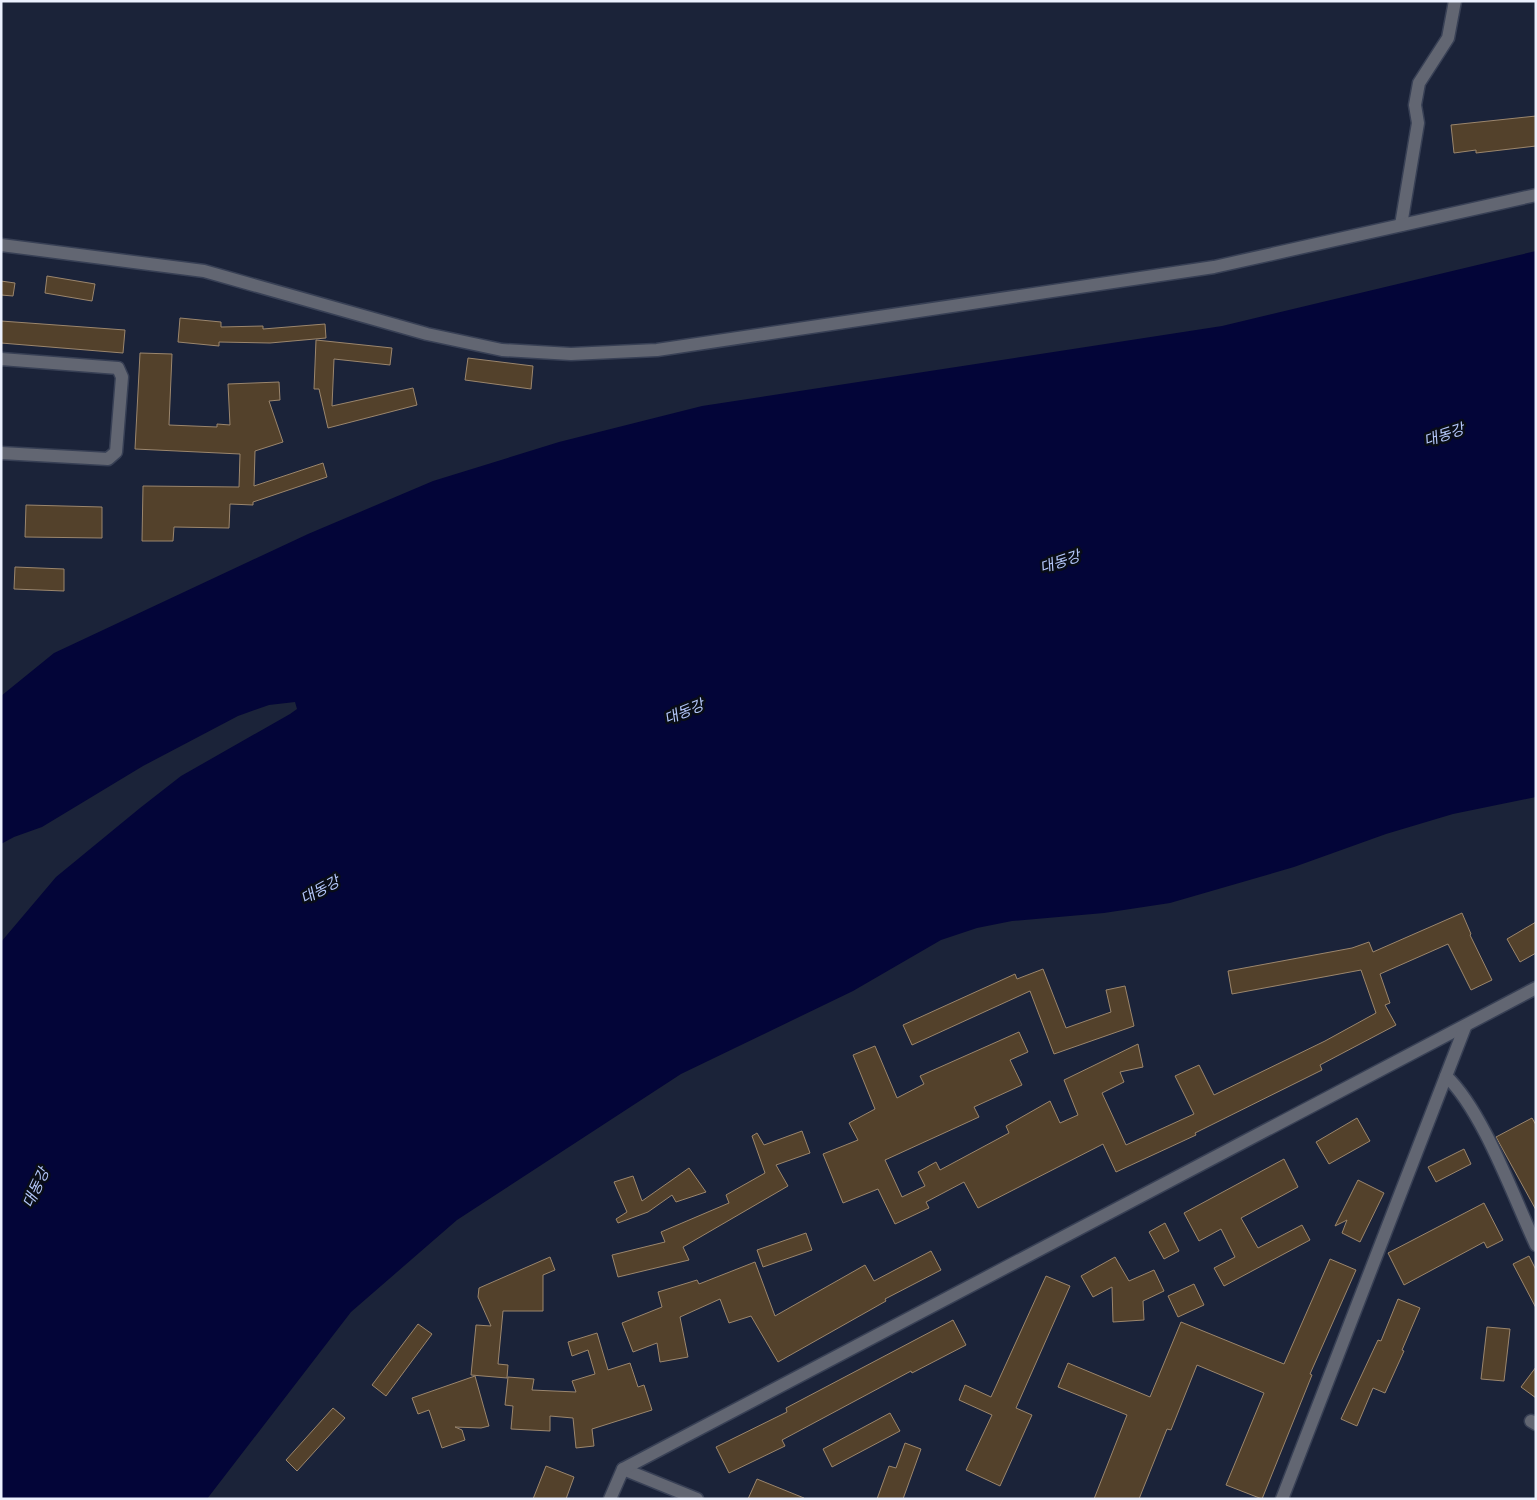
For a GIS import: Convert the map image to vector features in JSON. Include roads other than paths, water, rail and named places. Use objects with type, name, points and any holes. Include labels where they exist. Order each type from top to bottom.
[{"type":"street","points":[[1401,225],[1418,123],[1415,105],[1419,83],[1448,38],[1455,1]]},
{"type":"street","points":[[1,246],[99,256],[204,272],[427,334],[502,350],[603,354],[667,349],[1214,267],[1536,195]]},
{"type":"street","points":[[1,359],[118,368],[122,378],[116,452],[108,459],[1,453]]},
{"type":"street","points":[[610,1499],[623,1469],[1536,988]]},
{"type":"street","points":[[1282,1499],[1465,1026]]},
{"type":"street","points":[[1446,1076],[1460,1089],[1485,1135],[1536,1245]]},
{"type":"street","points":[[623,1469],[697,1499]]},
{"type":"water","name":"대동강","points":[[1536,251],[1536,797],[1453,814],[1386,834],[1294,867],[1170,903],[1104,913],[1012,921],[977,928],[941,940],[853,991],[681,1074],[457,1220],[351,1312],[207,1499],[1,1499],[1,942],[56,877],[140,808],[181,776],[297,709],[295,702],[269,705],[238,716],[143,766],[42,827],[1,844],[1,696],[54,653],[308,534],[433,481],[559,442],[702,406],[1222,326]]}]
